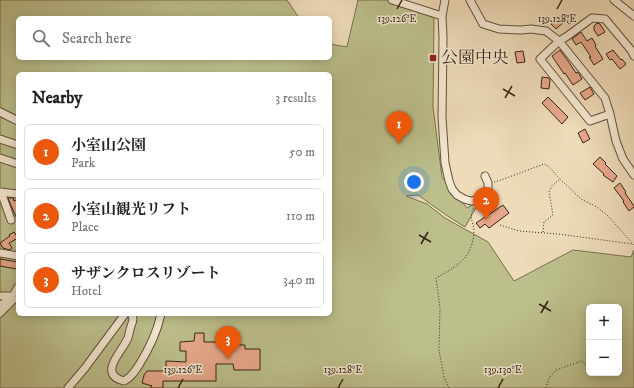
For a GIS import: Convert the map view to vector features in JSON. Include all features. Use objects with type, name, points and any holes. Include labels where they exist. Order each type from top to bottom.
[{"type":"street","points":[[392,0],[442,16]]},
{"type":"street","points":[[445,0],[442,16],[442,118],[445,163],[449,181],[452,189],[457,195],[471,201],[481,199],[485,195],[488,189],[486,180]]},
{"type":"street","points":[[470,0],[483,24],[499,29],[531,29],[546,32],[559,41],[605,98],[616,141],[624,159],[634,175]]},
{"type":"street","points":[[614,0],[634,16]]},
{"type":"street","points":[[610,114],[590,121],[540,59],[559,41],[592,18],[605,19],[631,50],[634,56]]},
{"type":"street","points":[[0,112],[16,120]]},
{"type":"street","points":[[0,139],[16,144]]},
{"type":"street","points":[[0,158],[16,163]]},
{"type":"street","points":[[11,220],[1,192],[16,194]]},
{"type":"street","points":[[0,253],[16,256]]},
{"type":"street","points":[[0,313],[14,299],[13,296],[16,291]]},
{"type":"street","points":[[0,296],[13,296]]},
{"type":"street","points":[[0,306],[13,296]]},
{"type":"street","points":[[68,388],[85,368],[124,316]]},
{"type":"street","points":[[132,316],[133,321],[128,338],[117,355],[111,369],[111,372],[116,379],[124,382],[130,378],[149,348],[158,327],[161,316]]},
{"type":"path","points":[[486,180],[501,180],[544,164],[548,166],[581,199],[597,207],[608,216],[634,245]]},
{"type":"path","points":[[543,233],[544,222],[553,215],[549,192],[552,186],[560,179]]},
{"type":"path","points":[[449,388],[444,377],[439,350],[440,308],[436,278],[456,267],[470,252],[474,231],[471,214],[476,205],[476,200]]},
{"type":"path","points":[[500,225],[519,231],[558,234],[634,245]]},
{"type":"path","points":[[546,388],[549,378],[556,370],[582,361],[586,366]]},
{"type":"green space","points":[[0,0],[287,0],[298,16],[16,16],[16,60],[332,60],[332,44],[347,47],[358,0],[392,0],[434,13],[433,107],[442,177],[467,208],[481,199],[465,227],[418,195],[406,196],[427,204],[445,218],[488,242],[514,281],[573,250],[631,257],[634,250],[634,388],[0,388],[0,117],[16,124],[16,316],[332,316],[332,72],[16,72],[16,115],[0,107]]},
{"type":"building","points":[[572,14],[575,20],[569,24],[566,20],[556,29],[551,24],[557,19],[559,21]]},
{"type":"building","points":[[597,23],[600,24],[605,32],[598,36],[594,30],[594,26]]},
{"type":"building","points":[[581,32],[587,41],[592,38],[603,59],[594,65],[589,57],[591,57],[581,42],[576,45],[572,39]]},
{"type":"building","points":[[560,50],[582,79],[573,85],[552,56]]},
{"type":"building","points":[[613,50],[626,64],[620,69],[606,54]]},
{"type":"building","points":[[523,51],[525,62],[517,63],[515,52]]},
{"type":"building","points":[[542,77],[549,78],[549,89],[541,88]]},
{"type":"building","points":[[590,87],[594,94],[585,100],[580,93]]},
{"type":"building","points":[[548,97],[568,117],[562,124],[542,103]]},
{"type":"building","points":[[585,129],[590,139],[583,143],[578,133]]},
{"type":"building","points":[[600,157],[617,176],[613,182],[603,175],[604,174],[593,164]]},
{"type":"building","points":[[620,183],[634,206],[629,211],[623,202],[624,201],[614,188]]},
{"type":"building","points":[[8,198],[13,198],[14,201],[16,200],[16,217]]},
{"type":"building","points":[[503,205],[509,213],[489,228],[485,224],[480,228],[476,223]]},
{"type":"building","points":[[14,232],[16,235],[16,239],[9,243],[12,248],[10,250],[3,248],[0,243],[10,236],[9,235]]},
{"type":"building","points":[[0,259],[16,262],[16,269],[0,266]]},
{"type":"building","points":[[195,333],[204,333],[204,342],[231,342],[231,345],[245,345],[245,349],[260,349],[260,370],[234,370],[233,364],[216,364],[216,381],[163,381],[163,388],[150,388],[152,386],[142,383],[144,375],[147,371],[166,371],[166,361],[186,362],[186,351],[180,351],[180,342],[194,341]]},
{"type":"place","name":"公園中央","points":[[433,58]]},
{"type":"place","name":"小室山公園","points":[[399,144]]},
{"type":"place","name":"小室山観光リフト","points":[[486,220]]},
{"type":"place","name":"サザンクロスリゾート","points":[[228,359]]}]
